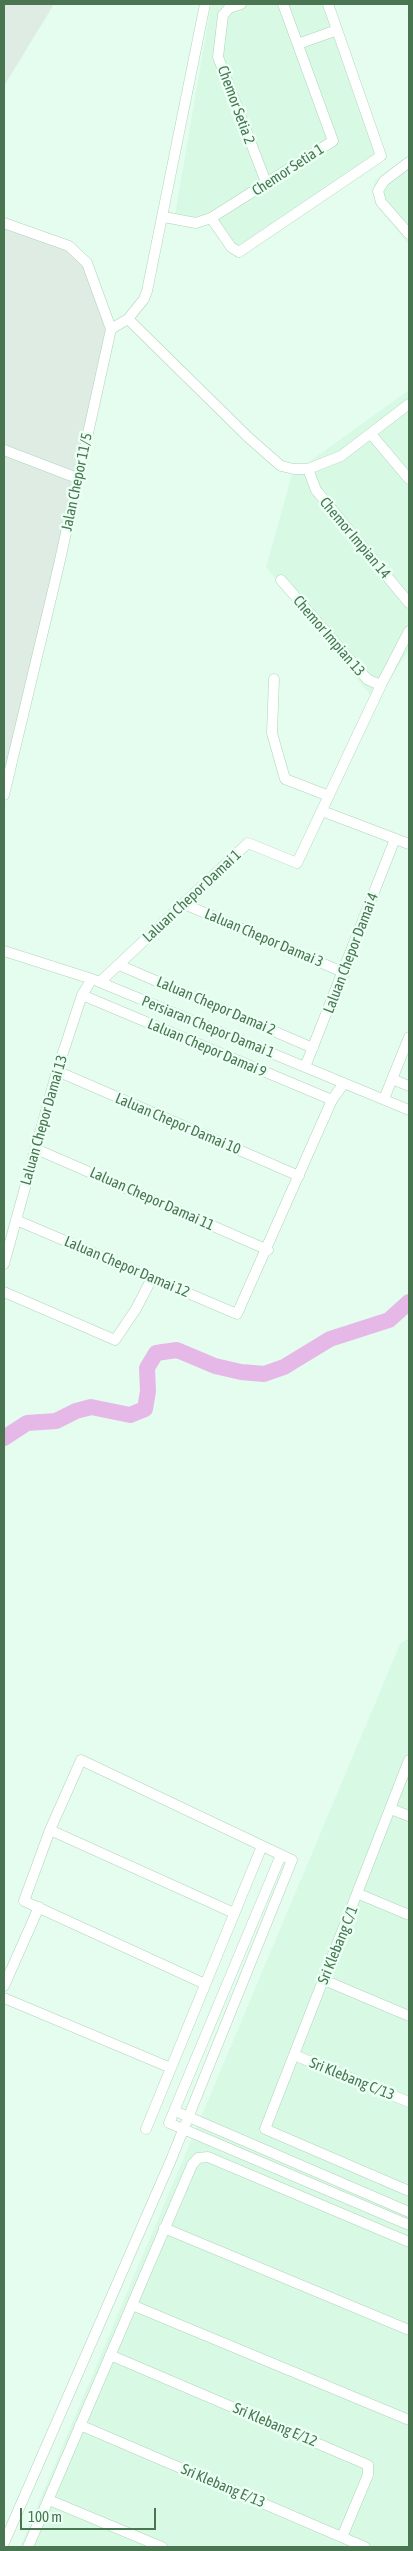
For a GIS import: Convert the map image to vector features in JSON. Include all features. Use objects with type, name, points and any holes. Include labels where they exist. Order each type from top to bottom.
[{"type":"street","points":[[4,223],[69,246],[87,263],[111,329],[128,319],[148,291],[205,4]]},
{"type":"street","name":"Chemor Setia 2","points":[[241,4],[229,8],[223,15],[218,57],[266,184]]},
{"type":"street","name":"Chemor Setia 1","points":[[164,217],[196,223],[211,218],[333,140],[283,4]]},
{"type":"street","points":[[211,218],[231,247],[239,252],[381,156],[328,4]]},
{"type":"street","points":[[298,44],[337,30]]},
{"type":"street","points":[[409,162],[384,181],[378,191],[381,202],[409,234]]},
{"type":"street","points":[[128,319],[249,438],[281,466],[294,469],[308,469],[341,456],[409,404]]},
{"type":"street","name":"Jalan Chepor 11/5","points":[[4,795],[58,569],[111,329]]},
{"type":"street","points":[[371,434],[409,479]]},
{"type":"street","points":[[4,450],[77,478]]},
{"type":"street","name":"Chemor Impian 14","points":[[308,469],[316,490],[409,603]]},
{"type":"street","name":"Chemor Impian 13","points":[[281,580],[367,679],[381,684],[409,631]]},
{"type":"street","points":[[274,679],[272,733],[285,779],[329,796]]},
{"type":"street","name":"Laluan Chepor Damai 1","points":[[96,981],[119,965],[248,843],[297,863],[381,684]]},
{"type":"street","points":[[322,811],[409,844]]},
{"type":"street","name":"Laluan Chepor Damai 4","points":[[305,1067],[344,973],[395,839]]},
{"type":"street","name":"Laluan Chepor Damai 3","points":[[184,904],[344,973]]},
{"type":"street","name":"Persiaran Chepor Damai 1","points":[[4,951],[96,981],[409,1110]]},
{"type":"street","name":"Laluan Chepor Damai 2","points":[[119,965],[313,1048]]},
{"type":"street","name":"Laluan Chepor Damai 13","points":[[4,1264],[57,1071],[82,995],[96,981]]},
{"type":"street","name":"Laluan Chepor Damai 9","points":[[82,995],[332,1100]]},
{"type":"street","points":[[384,1099],[409,1037]]},
{"type":"street","name":"Laluan Chepor Damai 10","points":[[57,1071],[299,1176]]},
{"type":"street","points":[[392,1079],[409,1086]]},
{"type":"street","points":[[268,1250],[332,1100],[344,1083]]},
{"type":"street","name":"Laluan Chepor Damai 11","points":[[36,1149],[268,1250]]},
{"type":"street","name":"Laluan Chepor Damai 12","points":[[16,1220],[237,1314],[268,1250]]},
{"type":"street","points":[[4,1292],[115,1340],[136,1309],[152,1278]]},
{"type":"street","points":[[4,2543],[184,2129],[292,1860],[81,1760],[50,1830],[24,1901],[206,1984]]},
{"type":"street","name":"Sri Klebang C/1","points":[[409,1760],[359,1894],[265,2129],[409,2191]]},
{"type":"street","points":[[391,1809],[409,1816]]},
{"type":"street","points":[[50,1830],[234,1913]]},
{"type":"street","points":[[146,2129],[262,1846]]},
{"type":"street","points":[[281,1855],[169,2123],[409,2225]]},
{"type":"street","points":[[359,1894],[409,1915]]},
{"type":"street","points":[[4,1986],[39,1907]]},
{"type":"street","points":[[324,1980],[409,2016]]},
{"type":"street","points":[[4,1998],[171,2068]]},
{"type":"street","name":"Sri Klebang C/13","points":[[294,2055],[409,2102]]},
{"type":"street","points":[[174,2110],[409,2212]]},
{"type":"street","points":[[28,2547],[164,2228],[192,2165],[198,2158],[208,2157],[409,2242]]},
{"type":"street","points":[[164,2228],[409,2330]]},
{"type":"street","points":[[132,2305],[409,2420]]},
{"type":"street","name":"Sri Klebang E/12","points":[[110,2355],[368,2465],[368,2475],[342,2537]]},
{"type":"street","name":"Sri Klebang E/13","points":[[80,2425],[365,2547]]},
{"type":"street","points":[[48,2500],[162,2547]]},
{"type":"shaded area","points":[[4,4],[54,4],[4,86]]},
{"type":"shaded area","points":[[211,4],[332,4],[386,158],[236,258],[210,223],[175,215]]},
{"type":"shaded area","points":[[409,157],[409,245],[376,205],[374,181]]},
{"type":"shaded area","points":[[4,223],[69,246],[87,263],[115,333],[4,795]]},
{"type":"shaded area","points":[[409,390],[409,650],[375,701],[266,567],[292,474]]},
{"type":"shaded area","points":[[409,1638],[409,2547],[20,2547],[400,1644]]},
{"type":"waterway","points":[[4,1438],[27,1423],[56,1421],[76,1411],[91,1407],[130,1415],[145,1409],[148,1391],[147,1368],[156,1353],[177,1350],[215,1366],[241,1372],[264,1374],[284,1367],[330,1339],[389,1320],[409,1302]]}]
